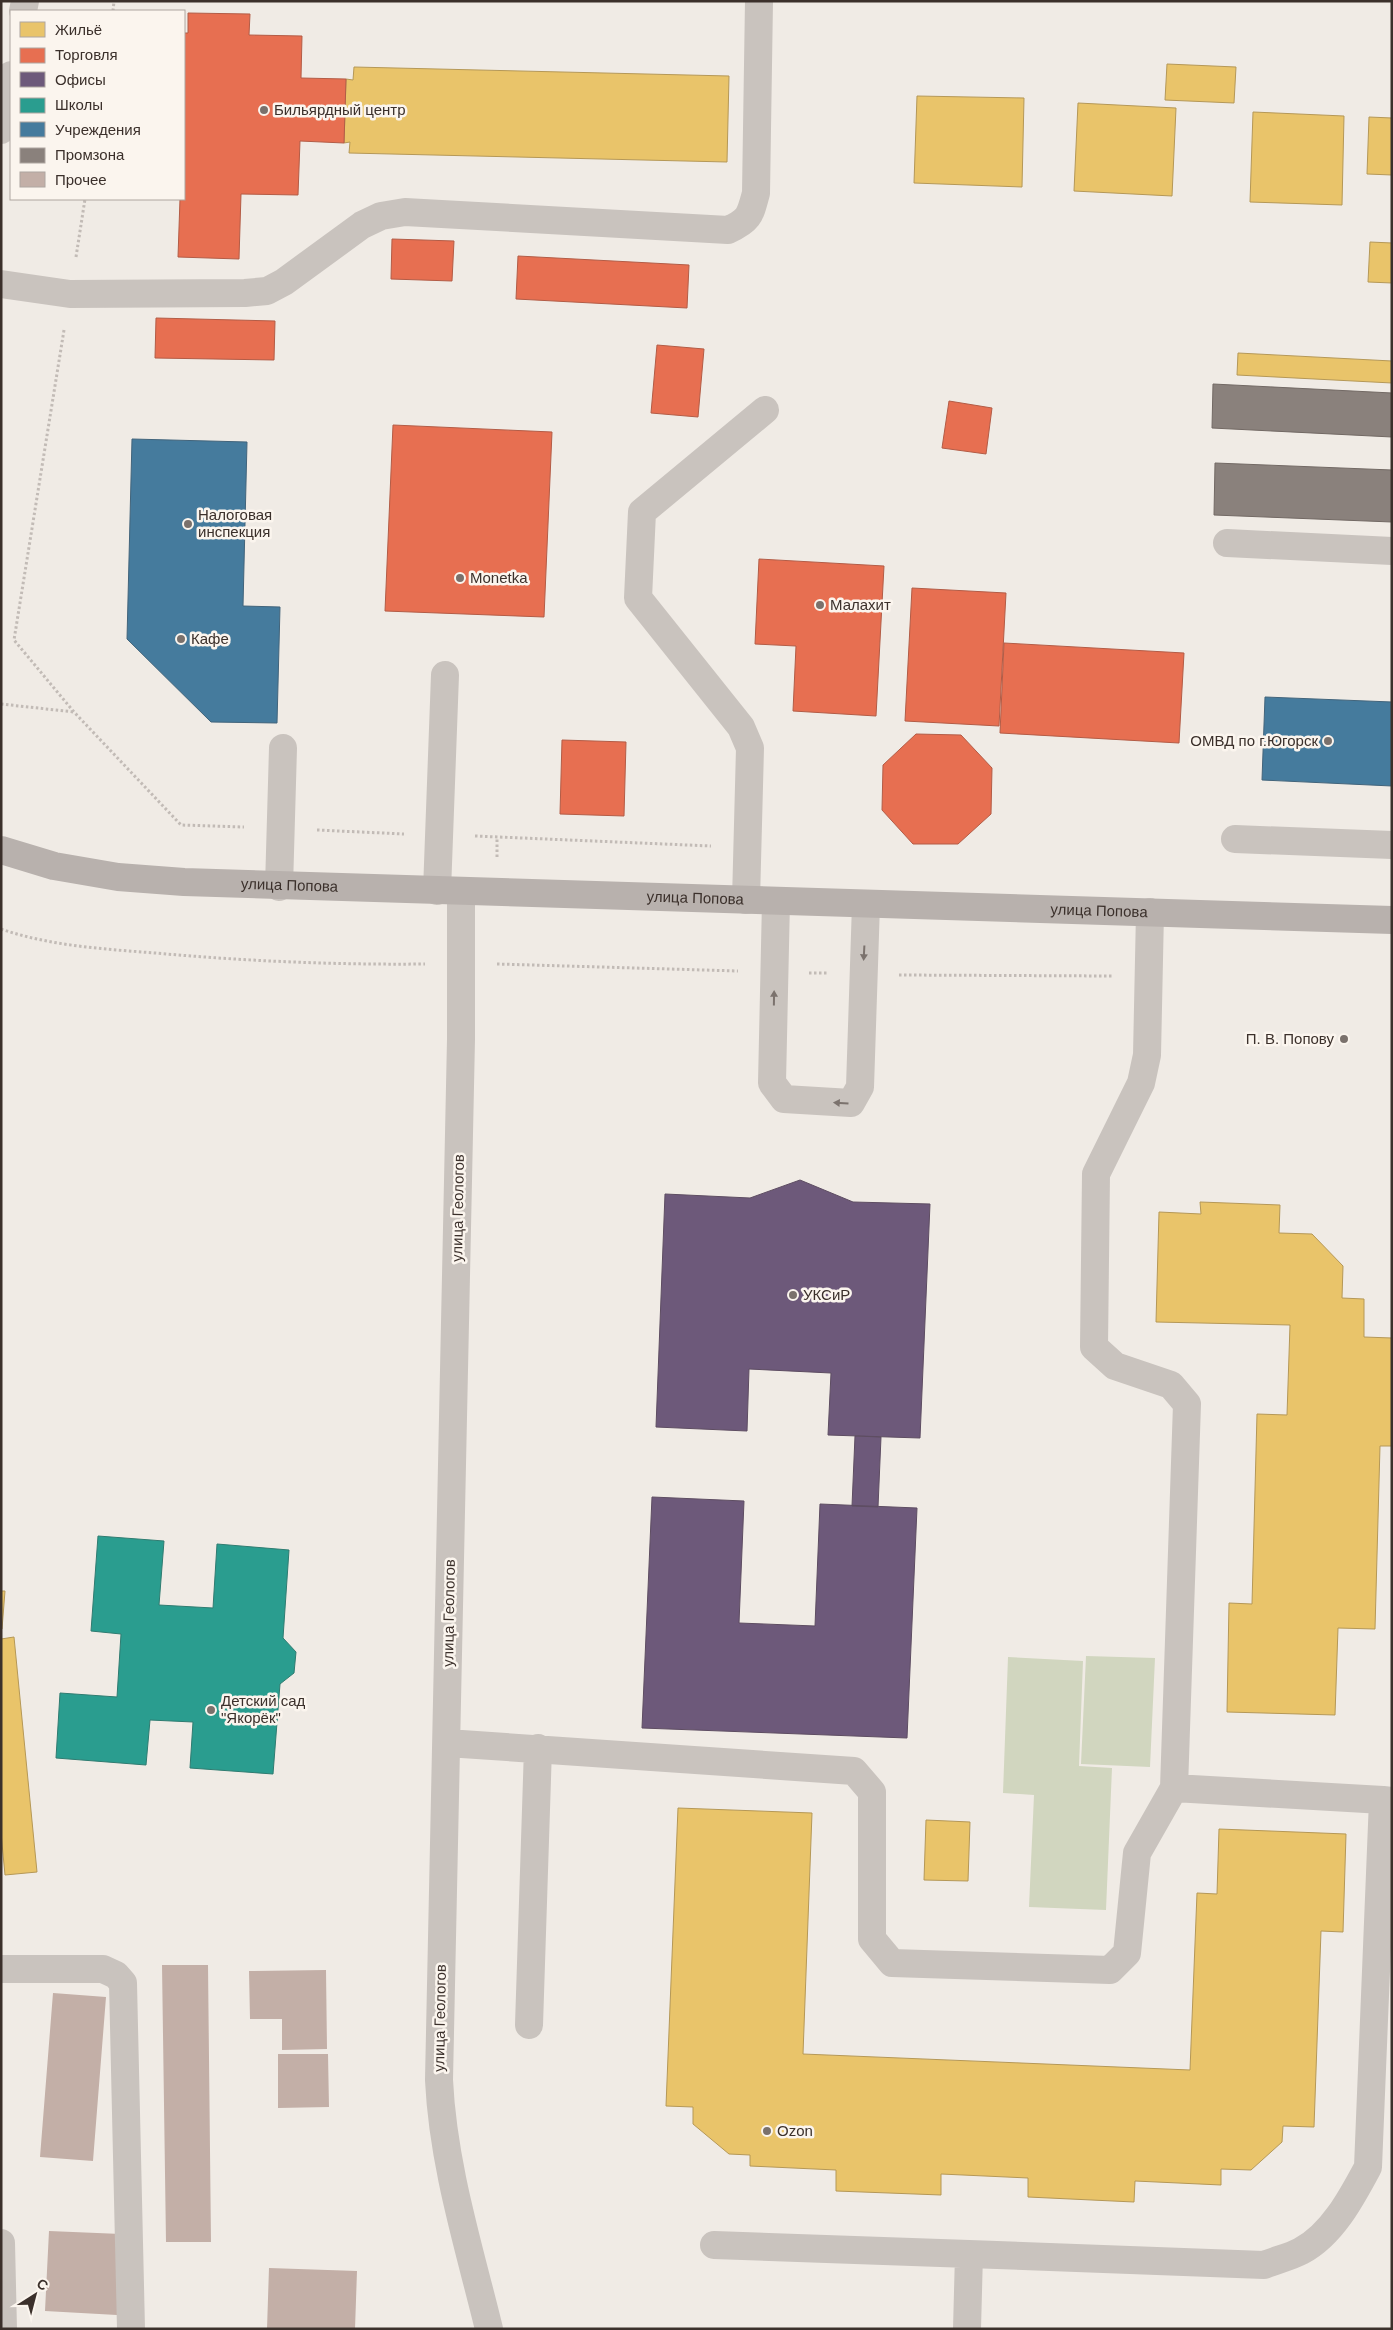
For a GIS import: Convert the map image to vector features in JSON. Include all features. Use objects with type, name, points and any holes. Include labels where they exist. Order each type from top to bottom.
[{"type":"main road","name":"улица Попова","points":[[1,850],[54,866],[118,877],[279,886],[1392,920]]},
{"type":"street","points":[[1,284],[70,294],[244,293],[268,290],[284,282],[362,225],[381,216],[405,212],[728,230],[743,223],[751,212],[756,193],[759,1]]},
{"type":"street","points":[[1,130],[10,80]]},
{"type":"street","points":[[746,900],[750,748],[741,727],[638,598],[642,512],[765,410]]},
{"type":"street","points":[[1227,543],[1392,551]]},
{"type":"street","name":"улица Геологов","points":[[445,675],[438,835],[449,891],[461,1039],[447,1743],[438,2080],[446,2153],[489,2329]]},
{"type":"street","points":[[279,886],[283,748]]},
{"type":"street","points":[[1235,839],[1392,845]]},
{"type":"street","points":[[776,901],[772,1083],[784,1099],[851,1103],[860,1086],[866,904]]},
{"type":"street","points":[[447,1743],[854,1771],[872,1792],[872,1939],[892,1963],[1110,1970],[1127,1953],[1137,1853],[1174,1788],[1187,1404],[1172,1385],[1115,1366],[1094,1347],[1096,1174],[1141,1083],[1147,1055],[1150,912]]},
{"type":"street","points":[[529,2025],[538,1748]]},
{"type":"street","points":[[714,2245],[1264,2265],[1302,2251],[1327,2231],[1355,2192],[1368,2167],[1387,1800],[1174,1788]]},
{"type":"street","points":[[1,1969],[104,1969],[116,1975],[123,1983],[131,2329]]},
{"type":"street","points":[[1,2243],[3,2329]]},
{"type":"street","points":[[967,2329],[969,2254]]},
{"type":"path","points":[[85,200],[14,640],[74,712],[181,825],[721,846],[747,854]]},
{"type":"path","points":[[1,704],[74,712]]},
{"type":"path","points":[[1,929],[45,940],[96,948],[226,959],[423,964]]},
{"type":"green space","points":[[1086,1656],[1155,1658],[1150,1767],[1081,1764]]},
{"type":"green space","points":[[1008,1657],[1083,1661],[1079,1766],[1112,1768],[1106,1910],[1029,1907],[1034,1795],[1003,1793]]},
{"type":"building: Жильё","points":[[1167,64],[1236,67],[1234,103],[1165,100]]},
{"type":"building: Жильё","points":[[354,67],[729,76],[727,162],[349,153],[350,142],[344,143],[346,79],[353,80]]},
{"type":"building: Жильё","points":[[917,96],[1024,98],[1022,187],[914,183]]},
{"type":"building: Жильё","points":[[1078,103],[1176,108],[1172,196],[1074,191]]},
{"type":"building: Жильё","points":[[1253,112],[1344,116],[1342,205],[1250,202]]},
{"type":"building: Жильё","points":[[1369,117],[1392,118],[1392,175],[1367,174]]},
{"type":"building: Жильё","points":[[1370,242],[1392,243],[1392,283],[1368,282]]},
{"type":"building: Жильё","points":[[1238,353],[1392,361],[1392,383],[1237,375]]},
{"type":"building: Жильё","points":[[1200,1202],[1280,1205],[1279,1233],[1312,1234],[1343,1266],[1342,1298],[1364,1299],[1364,1337],[1392,1338],[1392,1446],[1380,1446],[1375,1629],[1338,1628],[1335,1715],[1227,1712],[1229,1603],[1252,1604],[1257,1414],[1287,1415],[1290,1325],[1156,1322],[1159,1212],[1201,1214]]},
{"type":"building: Жильё","points":[[1,1591],[5,1591],[2,1629],[1,1629]]},
{"type":"building: Жильё","points":[[14,1637],[37,1872],[5,1875],[1,1833],[1,1639]]},
{"type":"building: Жильё","points":[[678,1808],[812,1813],[803,2054],[1190,2070],[1197,1893],[1217,1894],[1219,1829],[1346,1834],[1343,1932],[1321,1931],[1314,2127],[1283,2126],[1282,2142],[1251,2170],[1221,2169],[1221,2185],[1135,2181],[1134,2202],[1028,2197],[1028,2178],[941,2174],[941,2195],[836,2191],[836,2170],[750,2166],[750,2155],[729,2154],[693,2124],[693,2107],[666,2106]]},
{"type":"building: Жильё","points":[[926,1820],[970,1822],[968,1881],[924,1880]]},
{"type":"building: Торговля","name":"Бильярдный центр","points":[[188,13],[250,14],[249,35],[302,36],[301,78],[346,79],[344,143],[300,141],[298,195],[241,194],[239,259],[178,257],[180,200],[185,200],[185,33],[188,33]]},
{"type":"building: Торговля","points":[[392,239],[454,241],[452,281],[391,279]]},
{"type":"building: Торговля","points":[[518,256],[689,265],[687,308],[516,299]]},
{"type":"building: Торговля","points":[[156,318],[275,321],[274,360],[155,358]]},
{"type":"building: Торговля","points":[[657,345],[704,349],[698,417],[651,413]]},
{"type":"building: Торговля","points":[[949,401],[992,408],[986,454],[942,448]]},
{"type":"building: Торговля","points":[[393,425],[552,432],[544,617],[385,611]]},
{"type":"building: Торговля","name":"Малахит","points":[[759,559],[884,566],[876,716],[793,711],[796,646],[755,644]]},
{"type":"building: Торговля","points":[[912,588],[1006,593],[999,726],[905,721]]},
{"type":"building: Торговля","points":[[1004,643],[1184,653],[1179,743],[1000,733]]},
{"type":"building: Торговля","points":[[916,734],[961,735],[992,768],[991,814],[958,844],[913,844],[882,810],[883,765]]},
{"type":"building: Торговля","points":[[562,740],[626,742],[624,816],[560,814]]},
{"type":"building: Офисы","name":"УКСиР","points":[[800,1180],[853,1202],[930,1204],[920,1438],[828,1435],[831,1373],[749,1369],[747,1431],[656,1427],[665,1194],[750,1198]]},
{"type":"building: Офисы","points":[[855,1436],[881,1437],[878,1507],[852,1506]]},
{"type":"building: Офисы","points":[[652,1497],[744,1501],[739,1623],[815,1626],[820,1504],[917,1508],[907,1738],[642,1728]]},
{"type":"building: Школы","points":[[98,1536],[164,1541],[159,1605],[213,1608],[217,1544],[289,1550],[283,1638],[296,1652],[294,1673],[280,1684],[273,1774],[190,1768],[193,1722],[150,1720],[146,1765],[56,1758],[60,1693],[117,1697],[121,1634],[91,1631]]},
{"type":"building: Учреждения","name":"Налоговая инспекция","points":[[132,439],[247,442],[243,606],[280,607],[277,723],[211,722],[127,639]]},
{"type":"building: Учреждения","name":"ОМВД по г.Югорск","points":[[1265,697],[1392,702],[1392,786],[1262,780]]},
{"type":"building: Промзона","points":[[1213,384],[1392,393],[1392,437],[1212,428]]},
{"type":"building: Промзона","points":[[1215,463],[1392,470],[1392,522],[1214,515]]},
{"type":"building: Прочее","points":[[162,1965],[208,1965],[211,2242],[166,2242]]},
{"type":"building: Прочее","points":[[326,1970],[327,2049],[282,2050],[282,2019],[250,2019],[249,1971]]},
{"type":"building: Прочее","points":[[53,1993],[106,1997],[93,2161],[40,2157]]},
{"type":"building: Прочее","points":[[278,2054],[328,2054],[329,2107],[278,2108]]},
{"type":"building: Прочее","points":[[49,2231],[121,2234],[117,2315],[45,2311]]},
{"type":"building: Прочее","points":[[269,2268],[357,2271],[355,2329],[267,2329]]},
{"type":"place","name":"Бильярдный центр","points":[[264,110]]},
{"type":"place","name":"Налоговая инспекция","points":[[188,524]]},
{"type":"place","name":"Monetka","points":[[460,578]]},
{"type":"place","name":"Малахит","points":[[820,605]]},
{"type":"place","name":"Кафе","points":[[181,639]]},
{"type":"place","name":"ОМВД по г.Югорск","points":[[1328,741]]},
{"type":"place","name":"П. В. Попову","points":[[1344,1039]]},
{"type":"place","name":"УКСиР","points":[[793,1295]]},
{"type":"place","name":"Детский сад \"Якорёк\"","points":[[211,1710]]},
{"type":"place","name":"Ozon","points":[[767,2131]]}]
